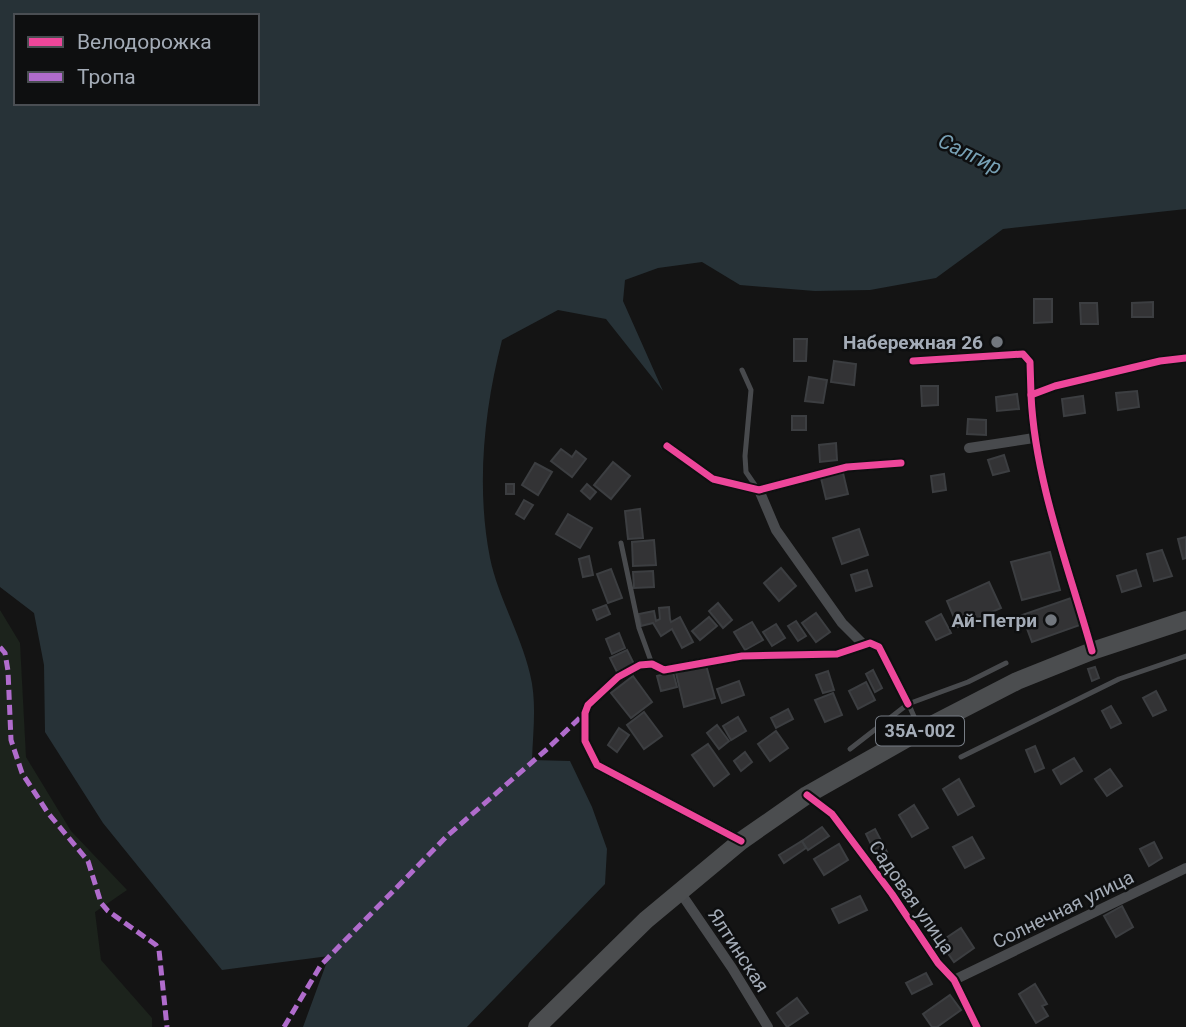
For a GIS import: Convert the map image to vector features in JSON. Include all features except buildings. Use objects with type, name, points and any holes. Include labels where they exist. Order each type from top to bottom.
[{"type":"main road","name":"35А-002","points":[[537,1027],[622,942],[680,892],[741,841],[807,795],[920,731],[1017,681],[1092,651],[1186,620]]},
{"type":"street","points":[[913,361],[1023,354],[1030,362],[1034,438],[1055,527],[1092,651]]},
{"type":"street","points":[[1031,395],[1055,386],[1160,360],[1186,358]]},
{"type":"street","points":[[969,448],[1034,438]]},
{"type":"street","points":[[667,446],[713,479],[759,490],[847,467],[901,463]]},
{"type":"street","points":[[759,490],[776,530],[842,623],[864,645]]},
{"type":"street","points":[[741,841],[597,765],[585,741],[584,713],[587,705],[618,677],[640,665],[652,664],[664,670],[742,656],[836,654],[870,643],[879,647],[908,704]]},
{"type":"street","name":"Садовая улица","points":[[807,795],[832,814],[892,894],[938,963],[954,980],[977,1027]]},
{"type":"street","name":"Солнечная улица","points":[[954,980],[1186,868]]},
{"type":"street","name":"Ялтинская","points":[[680,892],[768,1027]]},
{"type":"lane","points":[[742,370],[751,390],[746,472],[759,490]]},
{"type":"lane","points":[[621,543],[639,628],[652,664]]},
{"type":"lane","points":[[961,757],[1119,679],[1186,656]]},
{"type":"lane","points":[[850,749],[908,704],[968,682],[1006,663]]},
{"type":"lane","points":[[908,704],[920,731]]},
{"type":"shaded area","points":[[0,610],[20,643],[26,757],[71,831],[127,890],[95,912],[101,960],[152,1018],[152,1027],[0,1027]]},
{"type":"water","name":"Салгир","points":[[0,0],[1186,0],[1186,209],[1003,229],[936,278],[870,290],[815,291],[740,285],[702,262],[658,268],[625,280],[623,301],[663,391],[606,319],[558,310],[502,340],[484,449],[483,504],[490,558],[530,674],[534,706],[532,760],[570,761],[592,807],[607,849],[605,884],[467,1027],[303,1027],[329,956],[222,970],[103,823],[45,732],[44,665],[34,613],[0,587]]},
{"type":"marked path","points":[[0,647],[5,653],[8,671],[11,740],[22,773],[48,813],[88,861],[101,903],[159,950],[167,1027]]},
{"type":"marked path","points":[[284,1027],[321,965],[447,836],[585,713]]},
{"type":"cycle path","points":[[913,361],[1023,354],[1030,362],[1031,395],[1055,386],[1160,361],[1186,358]]},
{"type":"cycle path","points":[[1031,395],[1046,492],[1092,651]]},
{"type":"cycle path","points":[[667,446],[713,479],[759,490],[847,467],[901,463]]},
{"type":"cycle path","points":[[741,841],[597,765],[585,741],[585,713],[588,705],[618,677],[640,665],[652,664],[664,670],[742,656],[837,654],[870,643],[879,647],[908,704]]},
{"type":"cycle path","points":[[807,795],[832,814],[892,894],[938,963],[954,980],[977,1027]]},
{"type":"place","name":"Набережная 26","points":[[997,342]]},
{"type":"place","name":"Ай-Петри","points":[[1051,620]]}]
